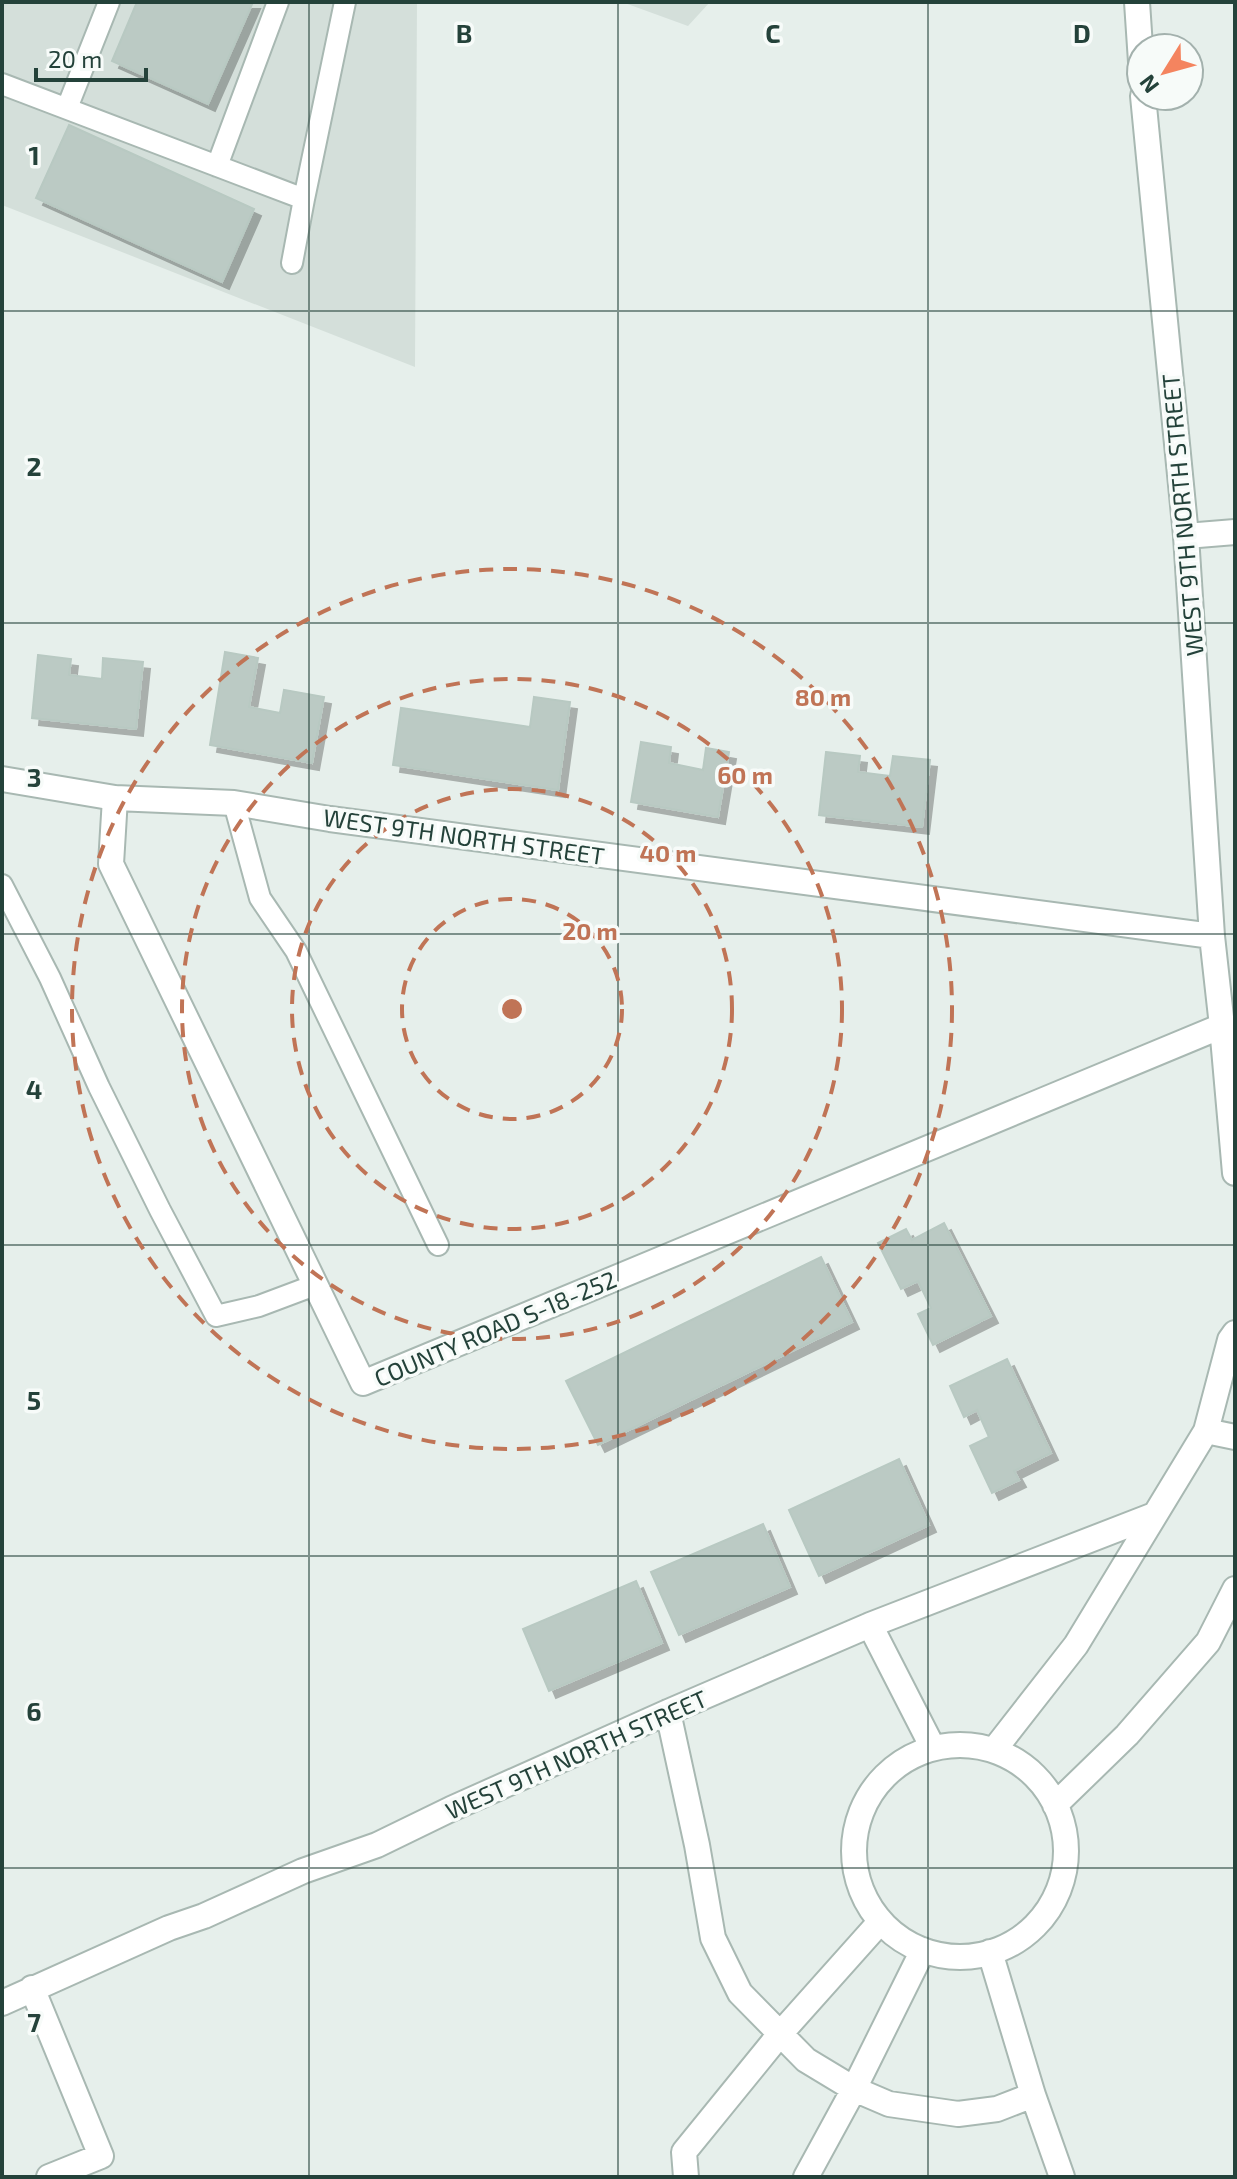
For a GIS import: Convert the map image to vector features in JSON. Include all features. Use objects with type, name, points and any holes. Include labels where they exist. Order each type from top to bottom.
[{"type":"street","points":[[1137,2],[1139,32]]},
{"type":"street","name":"WEST 9TH NORTH STREET","points":[[1145,112],[1186,536],[1212,936],[1235,1173]]},
{"type":"street","points":[[1186,536],[1235,532]]},
{"type":"street","name":"WEST 9TH NORTH STREET","points":[[2,779],[115,798],[234,803],[330,819],[1212,936]]},
{"type":"street","name":"COUNTY ROAD S-18-252","points":[[115,798],[111,864],[363,1383],[1222,1026]]},
{"type":"street","points":[[994,1750],[1076,1645],[1206,1431],[1230,1340],[1235,1333]]},
{"type":"street","points":[[1206,1431],[1235,1437]]},
{"type":"street","name":"WEST 9TH NORTH STREET","points":[[2,2003],[303,1871],[377,1845],[668,1712],[870,1625],[1154,1515]]},
{"type":"street","points":[[1055,1805],[1127,1735],[1208,1642],[1235,1589]]},
{"type":"street","points":[[870,1625],[933,1748]]},
{"type":"street","points":[[668,1712],[697,1845],[713,1938],[740,1993],[806,2060],[854,2089],[889,2104],[958,2114],[997,2109],[1033,2095]]},
{"type":"street","points":[[960,1744],[994,1750],[1026,1767],[1049,1793],[1063,1826],[1066,1861],[1057,1895],[1038,1925],[1009,1946],[975,1957],[940,1956],[908,1944],[880,1922],[862,1892],[853,1858],[857,1823],[871,1792],[895,1766],[925,1750],[960,1744]]},
{"type":"street","points":[[686,2177],[684,2152],[780,2034],[880,1922]]},
{"type":"street","points":[[806,2177],[923,1950]]},
{"type":"street","points":[[990,1952],[1033,2095],[1062,2177]]},
{"type":"street","points":[[32,1988],[105,2166],[49,2177]]},
{"type":"lane","points":[[67,108],[109,2]]},
{"type":"lane","points":[[217,166],[278,2]]},
{"type":"lane","points":[[292,263],[345,2]]},
{"type":"lane","points":[[2,84],[304,199]]},
{"type":"lane","points":[[234,803],[260,898],[296,951],[438,1245]]},
{"type":"lane","points":[[2,885],[50,978],[99,1087],[160,1210],[216,1316],[259,1306],[315,1285]]},
{"type":"shaded area","points":[[2,2],[417,2],[415,367],[2,205]]},
{"type":"shaded area","points":[[622,2],[710,2],[688,26]]},
{"type":"building","points":[[137,2],[253,2],[208,104],[112,61]]},
{"type":"building","points":[[69,125],[254,209],[222,282],[36,198]]},
{"type":"building","points":[[225,652],[258,658],[249,707],[280,713],[284,690],[324,697],[312,763],[210,745]]},
{"type":"building","points":[[38,655],[71,659],[69,675],[102,679],[103,658],[143,662],[136,729],[32,718]]},
{"type":"building","points":[[534,697],[570,702],[558,790],[393,765],[401,708],[530,727]]},
{"type":"building","points":[[641,742],[671,747],[669,763],[703,770],[706,748],[729,752],[718,817],[631,802]]},
{"type":"building","points":[[826,752],[860,756],[858,772],[890,776],[893,756],[930,760],[922,827],[819,815]]},
{"type":"building","points":[[944,1223],[991,1316],[933,1345],[918,1314],[931,1308],[918,1281],[901,1289],[878,1243],[906,1229],[912,1240]]},
{"type":"building","points":[[821,1257],[852,1322],[598,1445],[566,1381]]},
{"type":"building","points":[[1007,1359],[1051,1453],[1014,1471],[1019,1480],[992,1493],[970,1446],[989,1437],[977,1410],[964,1417],[950,1386]]},
{"type":"building","points":[[899,1459],[929,1525],[819,1576],[789,1510]]},
{"type":"building","points":[[763,1524],[790,1587],[679,1635],[651,1572]]},
{"type":"building","points":[[636,1581],[662,1643],[549,1691],[523,1629]]}]
